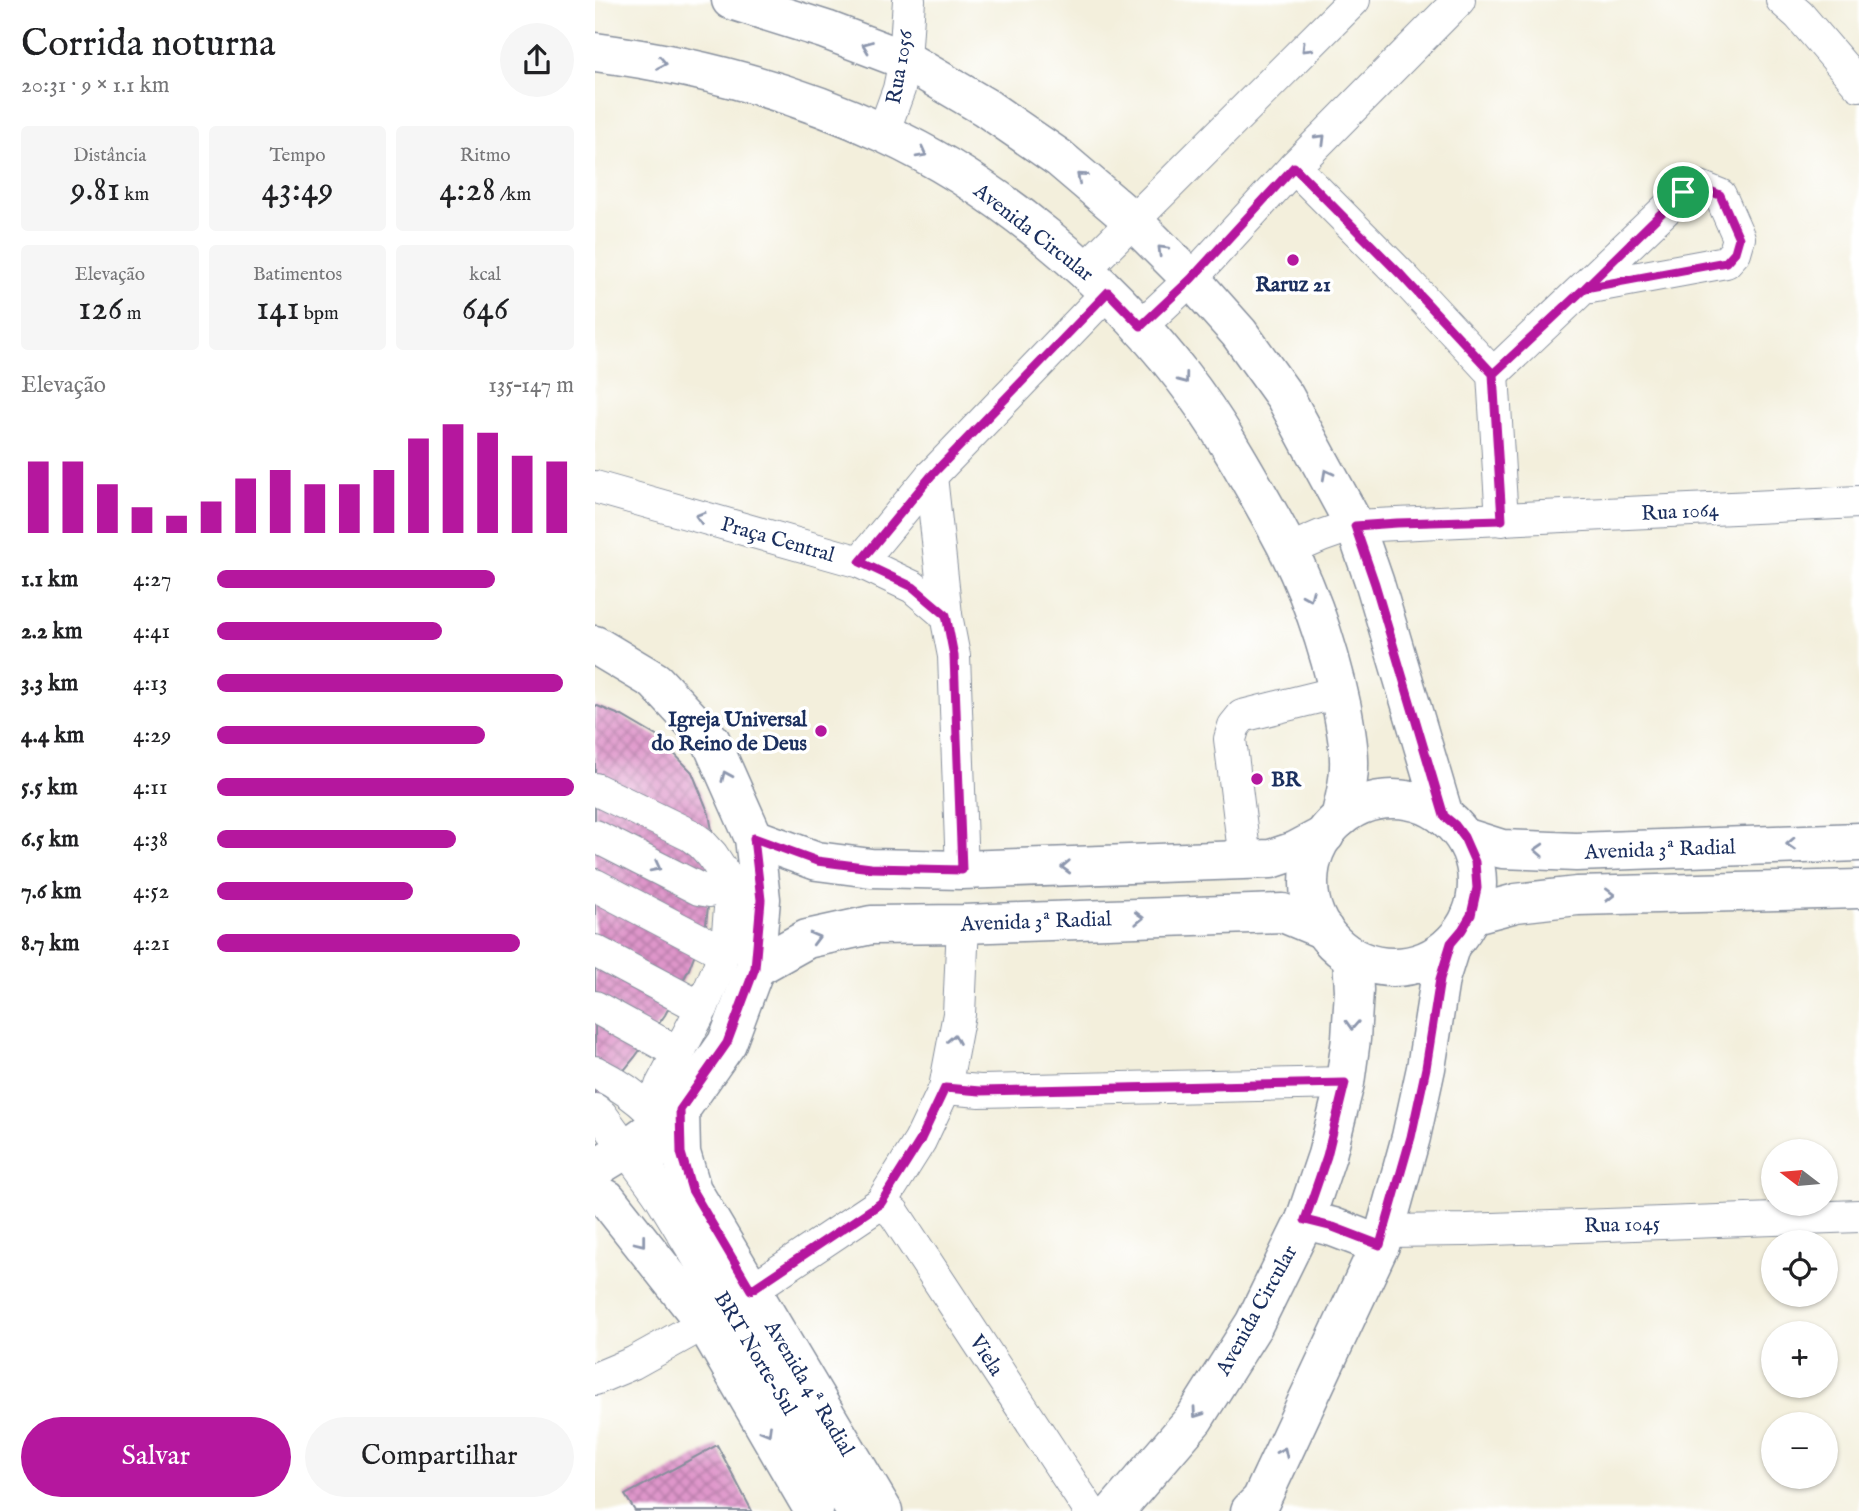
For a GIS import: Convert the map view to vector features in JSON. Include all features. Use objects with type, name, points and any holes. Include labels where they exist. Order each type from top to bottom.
[{"type":"main road","points":[[730,0],[826,30],[905,60],[985,107],[1059,158],[1133,221],[1239,332],[1285,397],[1355,526],[1454,826],[1475,862],[1477,888],[1440,979],[1426,1068],[1411,1137],[1383,1238],[1259,1507]]},
{"type":"main road","name":"Avenida Circular","points":[[595,52],[713,74],[799,99],[883,133],[935,159],[1000,201],[1097,280],[1141,326],[1183,376],[1226,437],[1290,551],[1315,608],[1339,692],[1350,764],[1347,790],[1332,826]]},
{"type":"main road","points":[[595,645],[655,681],[711,741],[754,838],[761,900],[739,960],[727,1043],[630,1140]]},
{"type":"main road","points":[[754,838],[817,861],[871,868],[962,870],[1271,859],[1295,851],[1358,807],[1389,799],[1408,800],[1427,806],[1454,826]]},
{"type":"main road","points":[[1332,826],[1314,858],[1310,882],[1313,907],[1324,930],[1336,945],[1352,957],[1369,964],[1400,967],[1433,957],[1461,929]]},
{"type":"main road","name":"Avenida 3ª Radial","points":[[1454,826],[1502,849],[1576,852],[1859,842]]},
{"type":"main road","name":"Avenida 3ª Radial","points":[[1461,929],[1516,903],[1577,896],[1859,889]]},
{"type":"main road","name":"Avenida 3ª Radial","points":[[739,960],[807,939],[871,925],[1283,913],[1324,930]]},
{"type":"main road","name":"Avenida Circular","points":[[1115,1511],[1194,1419],[1254,1324],[1305,1220],[1327,1156],[1345,1083],[1354,990],[1352,957]]},
{"type":"main road","name":"Avenida 4ª Radial","points":[[630,1140],[681,1153],[692,1190],[883,1511]]},
{"type":"main road","points":[[595,1194],[607,1199],[705,1323],[814,1511]]},
{"type":"main road","points":[[1305,1220],[1383,1238]]},
{"type":"street","name":"Rua 1056","points":[[883,133],[899,89],[905,60],[909,0]]},
{"type":"street","points":[[860,562],[1097,280],[1133,221],[1354,0]]},
{"type":"street","points":[[1141,326],[1191,279],[1294,167],[1459,0]]},
{"type":"street","points":[[1782,0],[1799,15],[1859,85]]},
{"type":"street","points":[[1294,167],[1401,275],[1493,374],[1502,520]]},
{"type":"street","points":[[1493,374],[1585,288]]},
{"type":"street","points":[[931,476],[946,615],[954,656],[962,870]]},
{"type":"street","name":"Praça Central","points":[[595,487],[860,562],[913,587],[946,615]]},
{"type":"street","name":"Rua 1064","points":[[1290,551],[1333,530],[1355,526],[1859,502]]},
{"type":"street","points":[[1245,860],[1230,738],[1234,726],[1242,716],[1339,692]]},
{"type":"street","points":[[595,789],[690,835],[712,855],[713,883],[721,902],[730,913],[728,932],[739,960]]},
{"type":"street","points":[[595,836],[713,883]]},
{"type":"street","points":[[595,884],[739,960]]},
{"type":"street","points":[[751,1290],[881,1203],[920,1141],[945,1088],[959,1014],[964,924]]},
{"type":"street","points":[[595,951],[702,1008]]},
{"type":"street","points":[[630,1140],[702,1008],[719,967],[739,960]]},
{"type":"street","points":[[595,1007],[677,1052]]},
{"type":"street","points":[[602,1075],[641,1101],[630,1140],[644,1181],[659,1194]]},
{"type":"street","points":[[945,1088],[980,1091],[1345,1083]]},
{"type":"street","points":[[595,1111],[630,1140],[649,1169],[659,1194]]},
{"type":"street","name":"BRT Norte-Sul","points":[[659,1194],[852,1511]]},
{"type":"street","name":"Viela","points":[[881,1203],[894,1213],[1090,1511]]},
{"type":"street","name":"Rua 1045","points":[[1383,1238],[1465,1230],[1859,1216]]},
{"type":"street","points":[[595,1379],[633,1363],[705,1323]]},
{"type":"building","points":[[595,705],[622,716],[658,737],[692,772],[709,814],[715,846],[706,924],[689,969],[665,1015],[595,1106]]},
{"type":"building","points":[[717,1445],[752,1511],[635,1511],[625,1495]]},
{"type":"place","name":"Raruz 21","points":[[1293,260]]},
{"type":"place","name":"Igreja Universal do Reino de Deus","points":[[821,731]]},
{"type":"place","name":"BR","points":[[1257,779]]},
{"type":"route","points":[[1683,192],[1493,374],[1401,275],[1294,167],[1191,279],[1141,326],[1108,292],[931,476],[860,562],[913,587],[946,615],[954,656],[962,870],[871,868],[817,861],[754,838],[761,900],[755,968],[727,1043],[680,1110],[681,1153],[692,1190],[751,1290],[881,1203],[920,1141],[945,1088],[980,1091],[1345,1083],[1327,1156],[1305,1220],[1333,1227],[1380,1245],[1411,1137],[1426,1068],[1440,979],[1451,943],[1471,915],[1477,888],[1475,862],[1464,837],[1444,816],[1412,704],[1355,526],[1502,520],[1493,374],[1585,288],[1726,262],[1735,252],[1739,238],[1720,195],[1700,187],[1683,192]]}]
